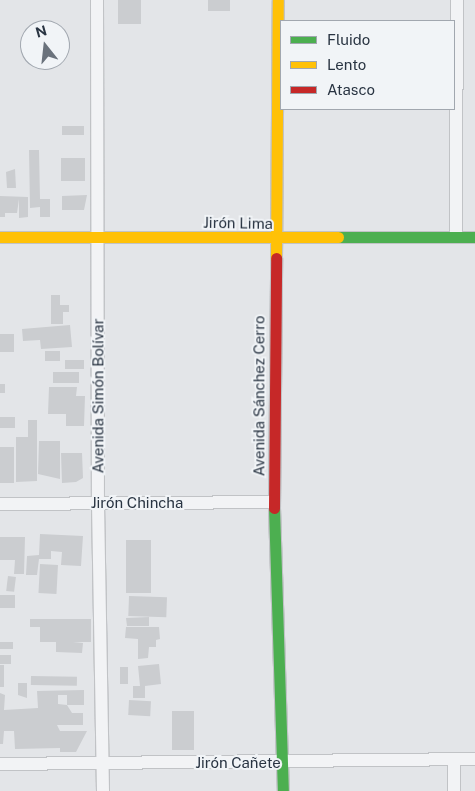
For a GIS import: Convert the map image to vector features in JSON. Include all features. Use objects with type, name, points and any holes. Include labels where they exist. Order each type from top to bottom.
[{"type":"street","name":"Avenida Simón Bolívar","points":[[97,0],[98,504],[103,791]]},
{"type":"street","name":"Avenida Sánchez Cerro","points":[[278,0],[274,502],[284,763],[283,791]]},
{"type":"street","points":[[456,237],[457,0]]},
{"type":"street","name":"Jirón Lima","points":[[0,236],[275,239],[475,237]]},
{"type":"street","name":"Jirón Chincha","points":[[0,504],[274,502]]},
{"type":"street","points":[[454,759],[454,791]]},
{"type":"street","name":"Jirón Cañete","points":[[0,764],[284,763],[475,759]]},
{"type":"building","points":[[118,0],[141,0],[141,24],[118,24]]},
{"type":"building","points":[[208,0],[230,0],[230,11],[208,11]]},
{"type":"building","points":[[62,126],[84,126],[84,135],[62,135]]},
{"type":"building","points":[[29,150],[39,150],[40,199],[50,199],[50,217],[40,217],[40,207],[30,208]]},
{"type":"building","points":[[61,158],[85,158],[85,181],[61,181]]},
{"type":"building","points":[[15,169],[16,188],[7,188],[6,172]]},
{"type":"building","points":[[87,195],[84,210],[62,210],[62,196]]},
{"type":"building","points":[[0,196],[28,197],[28,217],[19,218],[19,199],[17,213],[5,213],[5,217],[0,217]]},
{"type":"building","points":[[51,295],[60,295],[60,305],[69,305],[69,312],[63,312],[63,324],[51,324]]},
{"type":"building","points":[[70,325],[72,347],[41,349],[40,340],[23,341],[22,329]]},
{"type":"building","points":[[0,334],[14,334],[14,352],[0,352]]},
{"type":"building","points":[[45,351],[60,351],[60,361],[45,361]]},
{"type":"building","points":[[65,360],[84,360],[84,369],[65,369]]},
{"type":"building","points":[[53,372],[79,372],[79,383],[53,383]]},
{"type":"building","points":[[0,384],[5,384],[5,393],[0,393]]},
{"type":"building","points":[[49,387],[77,387],[76,396],[85,396],[84,426],[66,426],[66,414],[48,414]]},
{"type":"building","points":[[0,417],[15,417],[15,428],[0,428]]},
{"type":"building","points":[[28,420],[37,420],[37,481],[16,482],[16,437],[28,437]]},
{"type":"building","points":[[39,441],[60,441],[60,479],[38,474]]},
{"type":"building","points":[[0,447],[14,447],[14,483],[0,483]]},
{"type":"building","points":[[61,453],[82,453],[83,478],[76,482],[62,483]]},
{"type":"building","points":[[40,534],[83,536],[81,566],[61,565],[62,552],[51,551],[51,559],[39,559],[37,575],[26,575],[27,556],[39,555]]},
{"type":"building","points":[[0,537],[25,537],[24,574],[14,574],[15,560],[0,560]]},
{"type":"building","points":[[126,540],[151,540],[151,593],[126,593]]},
{"type":"building","points":[[40,564],[58,565],[56,594],[38,593]]},
{"type":"building","points":[[8,576],[16,577],[14,592],[6,591]]},
{"type":"building","points":[[0,595],[15,595],[15,608],[0,608]]},
{"type":"building","points":[[129,596],[167,597],[166,617],[128,616]]},
{"type":"building","points":[[149,617],[149,626],[127,626],[126,618]]},
{"type":"building","points":[[30,619],[91,619],[91,642],[73,642],[83,643],[82,653],[56,652],[56,642],[40,642],[40,627],[30,627]]},
{"type":"building","points":[[126,627],[159,627],[160,639],[156,640],[156,647],[149,647],[148,658],[138,659],[138,639],[125,638]]},
{"type":"building","points":[[0,642],[13,642],[13,649],[0,649]]},
{"type":"building","points":[[0,655],[11,655],[11,664],[0,664]]},
{"type":"building","points":[[159,664],[161,684],[145,686],[145,698],[133,698],[133,686],[140,686],[138,666]]},
{"type":"building","points":[[0,665],[4,665],[4,687],[0,687]]},
{"type":"building","points":[[120,667],[128,667],[128,684],[120,684]]},
{"type":"building","points":[[31,676],[77,677],[77,686],[31,685]]},
{"type":"building","points":[[18,683],[27,683],[27,698],[18,695]]},
{"type":"building","points":[[84,690],[84,705],[67,705],[72,713],[83,713],[83,725],[57,725],[60,731],[87,731],[76,752],[60,752],[60,748],[15,749],[14,731],[4,731],[3,744],[0,744],[0,693],[5,695],[4,710],[38,708],[37,691]],"holes":[[[58,695],[67,695],[67,705],[58,704]]]},
{"type":"building","points":[[129,700],[151,701],[150,716],[128,715]]},
{"type":"building","points":[[172,711],[194,711],[194,750],[172,750]]},
{"type":"traffic: fast","points":[[338,237],[475,237]]},
{"type":"traffic: fast","points":[[274,508],[283,791]]},
{"type":"traffic: slow","points":[[276,258],[278,0]]},
{"type":"traffic: slow","points":[[0,237],[338,237]]},
{"type":"traffic: jam","points":[[274,508],[276,258]]}]
